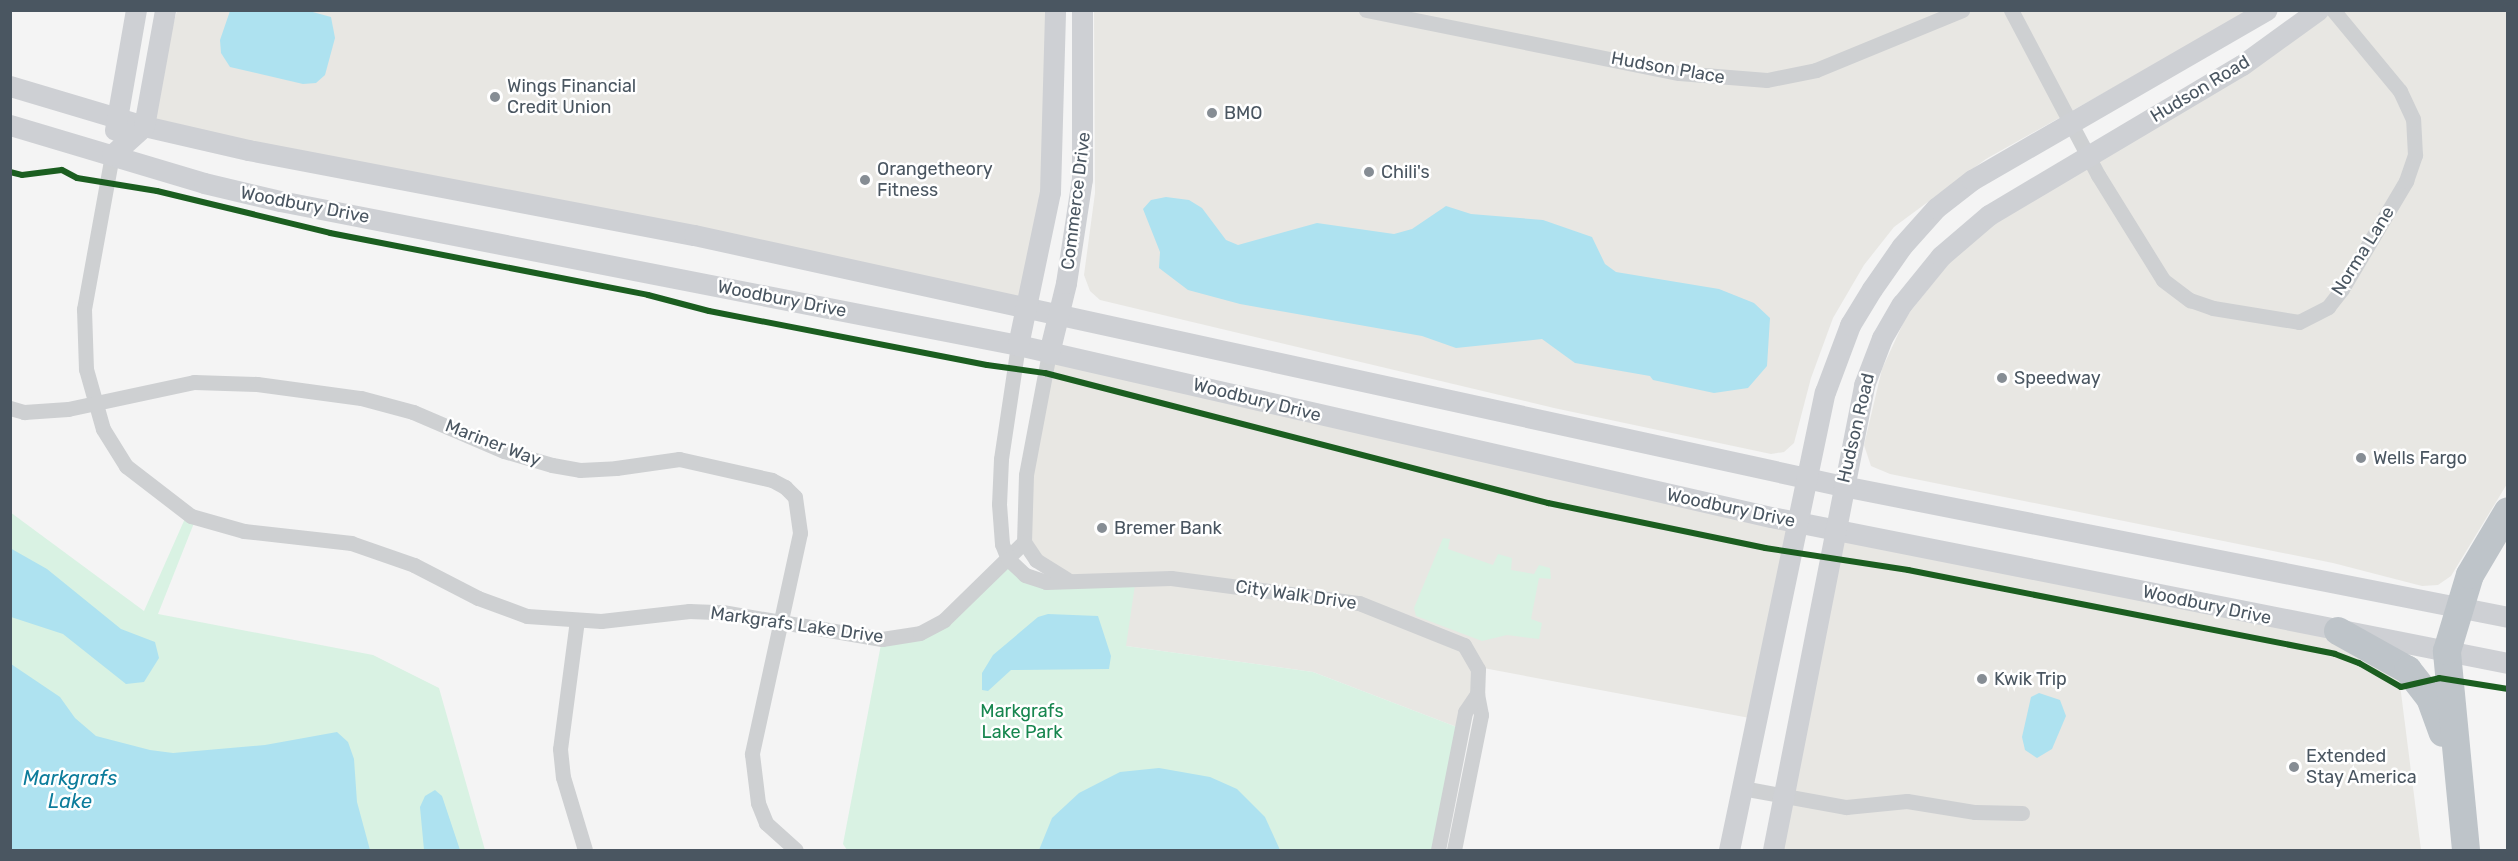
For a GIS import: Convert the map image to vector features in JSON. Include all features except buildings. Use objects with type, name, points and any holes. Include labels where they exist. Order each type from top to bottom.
[{"type":"highway","points":[[2466,847],[2447,651],[2470,575],[2508,511]]},
{"type":"highway","points":[[2338,631],[2398,662],[2426,691],[2441,724],[2466,847]]},
{"type":"main road","name":"Markgrafs Lake Drive","points":[[112,154],[116,118],[136,10]]},
{"type":"main road","points":[[112,154],[144,126],[165,10]]},
{"type":"main road","name":"Commerce Drive","points":[[1018,345],[1028,305],[1054,151],[1055,10]]},
{"type":"main road","name":"Commerce Drive","points":[[1049,353],[1078,217],[1083,155],[1082,10]]},
{"type":"main road","name":"Hudson Road","points":[[1729,850],[1805,477],[1834,362],[1850,325],[1902,246],[1936,208],[1972,180],[2266,10]]},
{"type":"main road","name":"Hudson Road","points":[[1773,850],[1864,385],[1882,338],[1902,304],[1941,256],[1989,215],[2242,65],[2318,10]]},
{"type":"main road","points":[[10,86],[144,126],[360,173],[694,235],[1028,305],[1843,486],[2508,617]]},
{"type":"main road","name":"Woodbury Drive","points":[[10,125],[204,183],[280,201],[1018,345],[1834,531],[2508,663]]},
{"type":"street","name":"Hudson Place","points":[[1366,10],[1680,73],[1767,80],[1815,70],[1962,10]]},
{"type":"street","points":[[2011,10],[2070,123]]},
{"type":"street","name":"Norma Lane","points":[[2070,123],[2150,264],[2176,291],[2213,308],[2299,322],[2328,307],[2406,181],[2416,136],[2400,91],[2332,10]]},
{"type":"street","name":"Markgrafs Lake Drive","points":[[112,154],[91,266],[83,330],[87,369],[103,429],[126,466],[191,516],[235,529],[351,543],[414,565],[477,598],[517,612],[577,620],[689,611],[722,612],[882,639],[909,636],[944,620],[1024,542]]},
{"type":"street","points":[[1008,559],[1002,544],[1001,470],[1018,345]]},
{"type":"street","points":[[1049,353],[1026,475],[1024,542],[1036,560],[1067,579]]},
{"type":"street","name":"Mariner Way","points":[[10,408],[46,412],[96,405],[194,382],[257,384],[361,398],[413,412],[504,451],[552,465],[580,470],[616,468],[679,459],[772,480],[795,497],[800,515],[783,623],[754,732],[753,778],[766,823],[796,850]]},
{"type":"street","name":"City Walk Drive","points":[[1008,559],[1025,574],[1041,581],[1172,578],[1363,604],[1464,645],[1478,669],[1477,694],[1481,715],[1454,850]]},
{"type":"street","points":[[577,620],[560,749],[563,777],[585,850]]},
{"type":"street","points":[[1438,850],[1465,712],[1477,694]]},
{"type":"street","points":[[1742,788],[1846,807],[1907,801],[1969,811],[2022,813]]},
{"type":"shaded area","points":[[1094,10],[2250,11],[1986,159],[1894,227],[1864,265],[1833,318],[1811,378],[1794,443],[1784,452],[1771,454],[1554,408],[1100,300],[1090,291],[1084,275],[1095,193]]},
{"type":"shaded area","points":[[177,11],[1055,11],[1054,63],[1028,305],[144,126]]},
{"type":"shaded area","points":[[2332,11],[2507,11],[2507,484],[2451,576],[2438,585],[2422,586],[2333,563],[1890,474],[1871,466],[1864,445],[1882,369],[1906,317],[1948,264],[1991,226],[2255,68]]},
{"type":"shaded area","points":[[1049,353],[1795,522],[1755,719],[1478,667],[1462,729],[1313,672],[1126,646],[1067,579],[1036,560],[1022,507]]},
{"type":"shaded area","points":[[1834,531],[2338,631],[2399,677],[2421,850],[1773,850]]},
{"type":"green space","points":[[10,512],[144,611],[187,514],[196,518],[158,614],[373,655],[439,688],[485,850],[11,850]]},
{"type":"green space","points":[[1443,538],[1450,539],[1448,549],[1493,565],[1498,554],[1512,558],[1511,570],[1534,574],[1539,565],[1550,568],[1551,579],[1539,578],[1531,619],[1542,623],[1539,639],[1507,635],[1482,641],[1416,616],[1414,608]]},
{"type":"green space","name":"Markgrafs Lake Park","points":[[1008,559],[1025,575],[1136,578],[1126,646],[1313,672],[1462,729],[1438,850],[847,850],[843,844],[882,639],[920,633]]},
{"type":"water","points":[[230,11],[309,11],[331,17],[335,38],[325,75],[316,83],[303,84],[230,67],[221,53],[220,40]]},
{"type":"water","points":[[1166,197],[1189,200],[1202,208],[1226,240],[1238,245],[1317,223],[1394,234],[1412,229],[1446,206],[1471,214],[1543,220],[1592,237],[1605,264],[1616,272],[1719,289],[1754,303],[1770,318],[1767,366],[1748,388],[1714,393],[1653,380],[1650,376],[1575,363],[1542,339],[1456,348],[1422,336],[1240,304],[1188,290],[1159,268],[1160,252],[1143,209],[1151,200]]},
{"type":"water","points":[[10,548],[47,569],[121,629],[155,642],[159,658],[144,682],[126,684],[63,634],[11,617]]},
{"type":"water","points":[[1048,614],[1098,616],[1111,656],[1109,669],[1011,670],[988,691],[982,690],[982,673],[993,655],[1038,617]]},
{"type":"water","name":"Markgrafs Lake","points":[[11,664],[60,697],[75,718],[96,736],[150,750],[173,753],[265,745],[337,732],[348,742],[354,759],[357,802],[370,850],[11,850]]},
{"type":"water","points":[[2039,693],[2060,700],[2066,716],[2052,749],[2037,758],[2025,750],[2022,737],[2031,697]]},
{"type":"water","points":[[1159,768],[1210,777],[1237,789],[1265,817],[1280,850],[1039,850],[1052,818],[1079,793],[1120,772]]},
{"type":"water","points":[[435,790],[442,796],[460,850],[424,850],[420,807],[425,796]]},
{"type":"cycle path","points":[[10,172],[22,175],[62,170],[77,178],[157,191],[330,233],[648,295],[709,311],[987,365],[1045,373],[1548,503],[1765,548],[1908,570],[2335,654],[2359,663],[2401,687],[2439,678],[2508,689]]},
{"type":"place","name":"Wings Financial Credit Union","points":[[495,97]]},
{"type":"place","name":"BMO","points":[[1212,113]]},
{"type":"place","name":"Chili's","points":[[1369,172]]},
{"type":"place","name":"Orangetheory Fitness","points":[[865,180]]},
{"type":"place","name":"Speedway","points":[[2002,378]]},
{"type":"place","name":"Wells Fargo","points":[[2361,458]]},
{"type":"place","name":"Bremer Bank","points":[[1102,528]]},
{"type":"place","name":"Kwik Trip","points":[[1982,679]]},
{"type":"place","name":"Extended Stay America","points":[[2294,767]]}]
